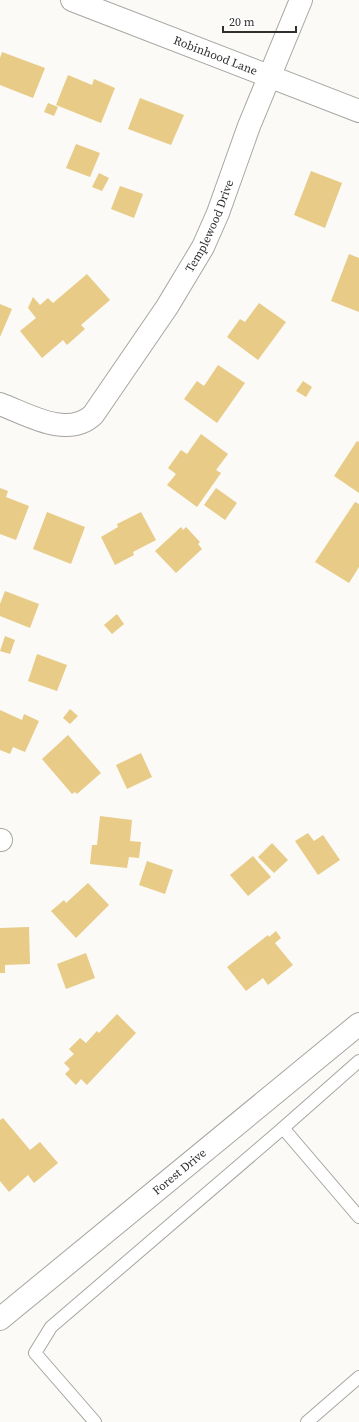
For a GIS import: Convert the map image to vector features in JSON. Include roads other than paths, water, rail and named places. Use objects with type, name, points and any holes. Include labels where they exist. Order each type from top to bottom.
[{"type":"street","name":"Robinhood Lane","points":[[72,0],[359,111]]},
{"type":"street","name":"Templewood Drive","points":[[0,404],[60,426],[88,420],[93,415],[167,307],[203,247],[218,213],[249,126],[271,76],[301,0]]},
{"type":"street","name":"Forest Drive","points":[[0,1319],[359,1024]]},
{"type":"lane","points":[[95,1422],[35,1353],[51,1327],[359,1061]]},
{"type":"lane","points":[[283,1128],[359,1217]]},
{"type":"lane","points":[[307,1422],[359,1377]]}]
